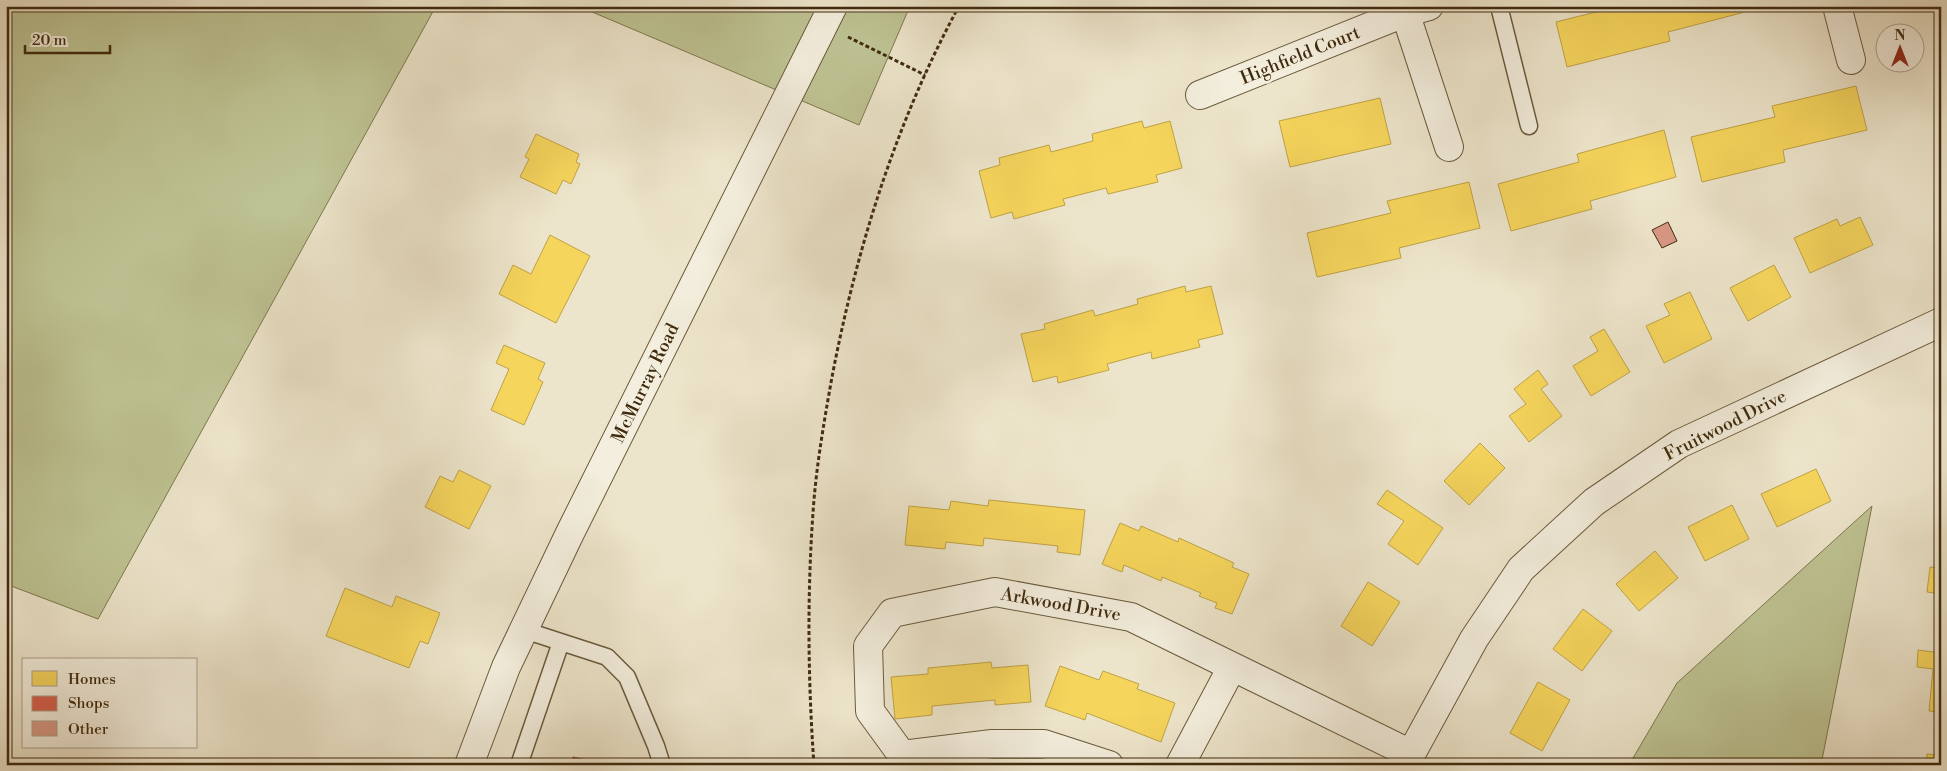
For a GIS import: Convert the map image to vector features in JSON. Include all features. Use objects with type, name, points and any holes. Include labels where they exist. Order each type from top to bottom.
[{"type":"street","points":[[1837,6],[1851,60]]},
{"type":"street","points":[[1412,8],[1449,147]]},
{"type":"street","name":"Highfield Court","points":[[1200,95],[1412,8]]},
{"type":"street","name":"McMurray Road","points":[[469,765],[506,668],[570,533],[828,16]]},
{"type":"street","name":"Fruitwood Drive","points":[[1409,759],[1474,639],[1521,569],[1594,502],[1679,444],[1941,322]]},
{"type":"street","name":"Arkwood Drive","points":[[1109,765],[1044,744],[993,755],[902,755],[870,711],[868,646],[892,613],[995,592],[1132,617],[1409,759]]},
{"type":"street","points":[[1180,765],[1232,667]]},
{"type":"lane","points":[[1499,6],[1529,126]]},
{"type":"lane","points":[[524,630],[606,657],[626,677],[656,746],[662,765]]},
{"type":"lane","points":[[519,765],[562,642]]},
{"type":"path","points":[[814,765],[808,612],[813,512],[823,424],[854,277],[877,194],[909,109],[960,6]]},
{"type":"path","points":[[828,16],[925,75]]},
{"type":"green space","points":[[6,6],[436,6],[98,619],[6,584]]},
{"type":"green space","points":[[578,6],[910,6],[859,125]]},
{"type":"green space","points":[[1872,506],[1821,765],[1629,765],[1677,683]]},
{"type":"building: Homes","points":[[1620,6],[1768,6],[1668,32],[1670,41],[1567,67],[1556,22]]},
{"type":"building: Homes","points":[[1856,86],[1867,130],[1783,150],[1785,162],[1702,182],[1691,137],[1775,117],[1772,106]]},
{"type":"building: Homes","points":[[1380,98],[1391,144],[1290,167],[1279,121]]},
{"type":"building: Homes","points":[[1142,121],[1144,128],[1170,121],[1182,168],[1156,175],[1158,182],[1108,194],[1106,188],[1063,199],[1065,205],[1014,219],[1012,212],[991,218],[979,171],[1000,165],[999,158],[1049,145],[1051,152],[1093,141],[1092,134]]},
{"type":"building: Homes","points":[[1664,130],[1676,177],[1590,201],[1592,209],[1511,231],[1498,184],[1579,162],[1577,154]]},
{"type":"building: Homes","points":[[536,134],[579,154],[576,162],[580,164],[571,184],[563,180],[556,194],[520,177],[529,159],[525,157]]},
{"type":"building: Homes","points":[[1469,182],[1480,228],[1399,248],[1401,258],[1317,277],[1307,233],[1391,213],[1387,201]]},
{"type":"building: Homes","points":[[1860,217],[1873,245],[1810,273],[1794,238],[1837,219],[1840,226]]},
{"type":"building: Homes","points":[[550,235],[590,256],[556,323],[499,294],[513,265],[531,274]]},
{"type":"building: Homes","points":[[1774,265],[1791,297],[1748,321],[1730,288]]},
{"type":"building: Homes","points":[[1185,286],[1186,292],[1211,286],[1223,334],[1198,340],[1200,347],[1152,359],[1151,352],[1107,364],[1109,370],[1058,383],[1057,376],[1033,382],[1021,334],[1045,329],[1044,324],[1093,310],[1095,316],[1138,304],[1137,299]]},
{"type":"building: Homes","points":[[1690,292],[1712,339],[1664,363],[1646,326],[1670,315],[1664,304]]},
{"type":"building: Homes","points":[[1604,329],[1630,372],[1591,396],[1573,366],[1598,351],[1590,337]]},
{"type":"building: Homes","points":[[504,345],[545,363],[538,379],[543,382],[524,425],[491,410],[509,369],[496,363]]},
{"type":"building: Homes","points":[[1538,370],[1548,384],[1541,389],[1562,416],[1529,442],[1509,416],[1526,404],[1514,389]]},
{"type":"building: Homes","points":[[1480,443],[1505,468],[1469,505],[1444,481]]},
{"type":"building: Homes","points":[[1816,469],[1831,501],[1777,527],[1761,494]]},
{"type":"building: Homes","points":[[459,470],[491,486],[469,529],[425,507],[440,476],[453,482]]},
{"type":"building: Homes","points":[[1387,490],[1443,528],[1418,565],[1388,544],[1404,521],[1377,504]]},
{"type":"building: Homes","points":[[989,500],[1085,510],[1080,555],[1057,552],[1058,546],[984,538],[983,546],[946,542],[945,549],[905,545],[909,506],[949,510],[951,501],[988,506]]},
{"type":"building: Homes","points":[[1732,505],[1749,539],[1705,561],[1688,527]]},
{"type":"building: Homes","points":[[1120,523],[1139,531],[1141,526],[1178,542],[1179,538],[1234,563],[1232,567],[1249,574],[1232,614],[1215,608],[1217,603],[1199,596],[1201,593],[1162,577],[1161,581],[1124,565],[1122,572],[1102,564]]},
{"type":"building: Homes","points":[[1655,551],[1678,578],[1639,611],[1616,584]]},
{"type":"building: Homes","points":[[1930,567],[1941,568],[1941,594],[1927,592]]},
{"type":"building: Homes","points":[[1368,582],[1400,602],[1372,646],[1341,626]]},
{"type":"building: Homes","points":[[345,588],[392,607],[396,596],[440,613],[428,644],[420,641],[409,668],[326,636]]},
{"type":"building: Homes","points":[[1583,609],[1612,631],[1582,671],[1553,649]]},
{"type":"building: Homes","points":[[1918,650],[1941,653],[1941,712],[1929,711],[1933,669],[1917,667]]},
{"type":"building: Homes","points":[[991,662],[992,668],[1028,665],[1031,702],[995,705],[995,700],[932,706],[932,715],[895,719],[891,677],[928,674],[928,668]]},
{"type":"building: Homes","points":[[1060,666],[1099,680],[1103,671],[1139,684],[1137,689],[1175,703],[1161,742],[1087,713],[1085,720],[1045,706]]},
{"type":"building: Homes","points":[[1538,682],[1570,700],[1542,751],[1510,733]]},
{"type":"building: Homes","points":[[1939,740],[1941,765],[1926,765],[1927,754],[1937,755]]},
{"type":"building: Shops","points":[[573,757],[610,765],[571,765]]},
{"type":"building: Other","points":[[1668,222],[1677,241],[1662,248],[1652,230]]}]
